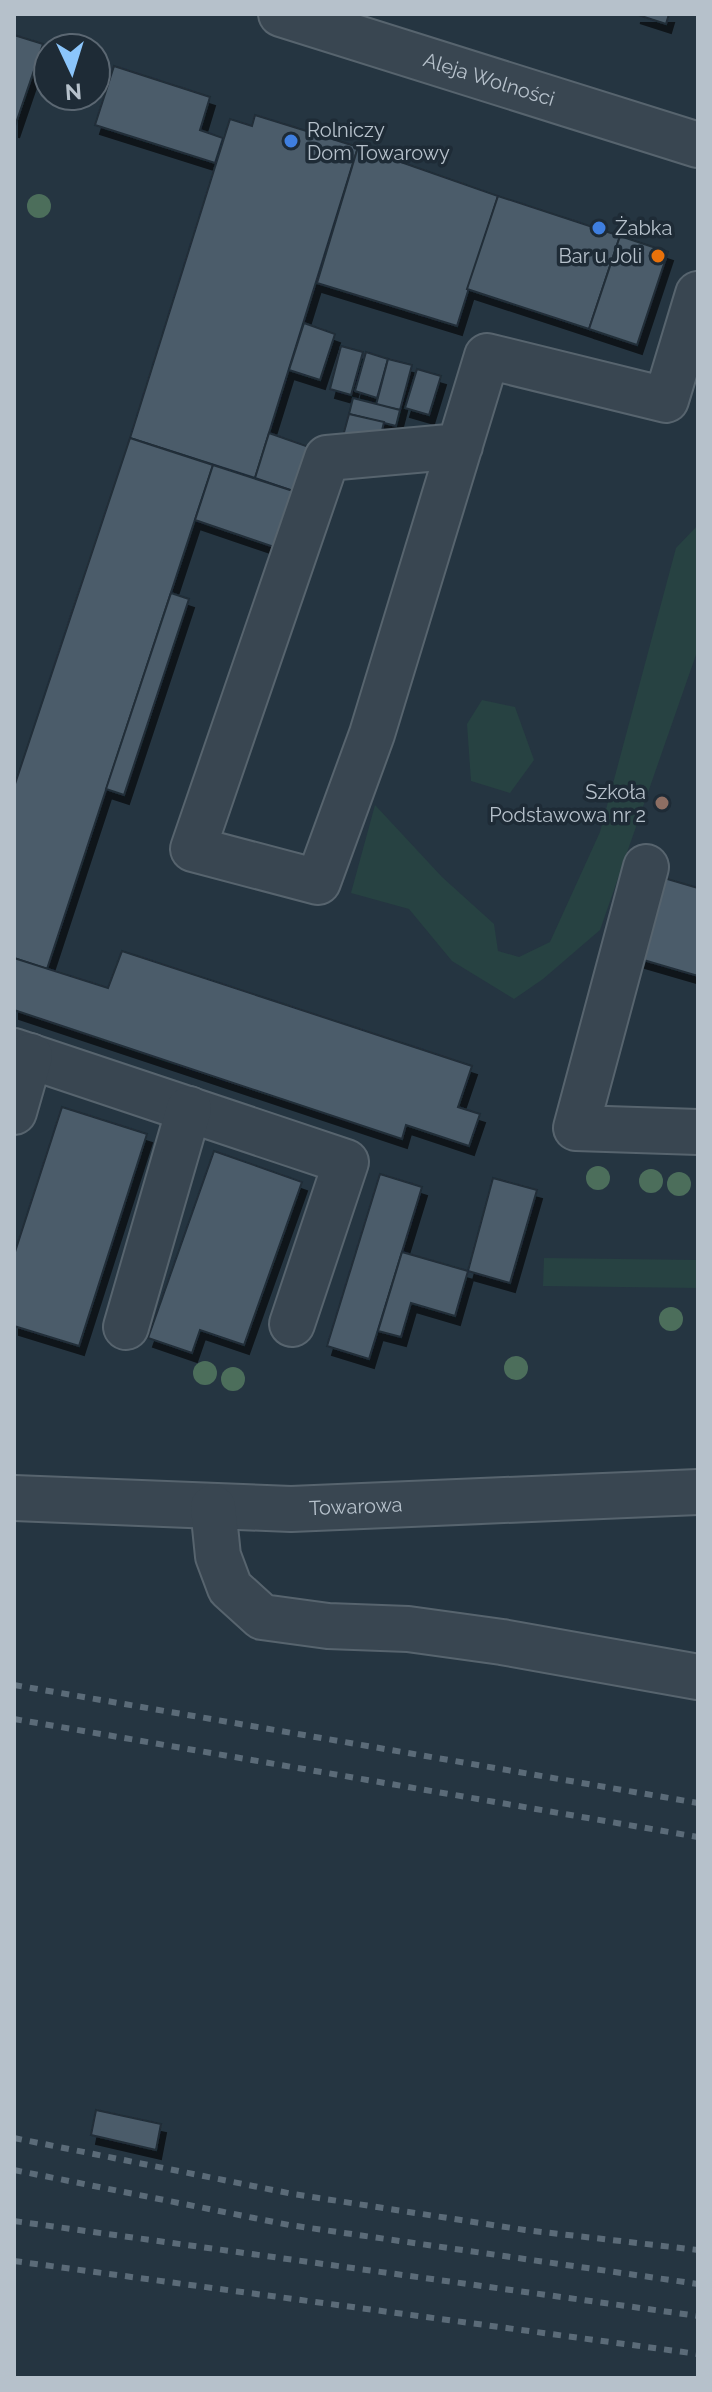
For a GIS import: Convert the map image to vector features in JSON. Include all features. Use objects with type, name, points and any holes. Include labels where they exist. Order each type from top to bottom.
[{"type":"street","name":"Aleja Wolności","points":[[281,14],[698,145]]},
{"type":"street","points":[[460,446],[327,458],[193,849],[318,882],[372,734],[460,446],[487,356],[666,400],[698,294]]},
{"type":"street","points":[[646,867],[576,1128],[698,1132]]},
{"type":"street","points":[[14,1112],[22,1053],[346,1162],[292,1324]]},
{"type":"street","points":[[126,1327],[189,1109]]},
{"type":"street","name":"Towarowa","points":[[14,1498],[291,1509],[698,1492]]},
{"type":"street","points":[[213,1507],[218,1556],[230,1588],[262,1617],[328,1626],[408,1629],[502,1642],[698,1677]]},
{"type":"green space","points":[[698,525],[698,649],[600,930],[543,979],[514,999],[452,961],[409,909],[351,893],[375,805],[442,877],[494,924],[498,951],[519,957],[550,942],[600,832],[676,548]]},
{"type":"green space","points":[[482,700],[515,707],[534,760],[510,793],[471,781],[467,724]]},
{"type":"green space","points":[[544,1258],[698,1260],[698,1288],[543,1286]]},
{"type":"building","points":[[635,14],[669,14],[666,24]]},
{"type":"building","points":[[14,35],[32,41],[32,76],[14,129]]},
{"type":"building","points":[[114,66],[210,97],[200,130],[223,138],[215,163],[95,125],[99,112],[112,112]]},
{"type":"building","points":[[255,115],[358,147],[255,478],[130,438],[230,119],[252,126]]},
{"type":"building","points":[[358,147],[498,196],[457,326],[317,283]]},
{"type":"building","points":[[498,196],[620,236],[589,329],[467,289]]},
{"type":"building","points":[[620,236],[668,252],[637,345],[589,329]]},
{"type":"building","points":[[304,323],[335,334],[320,380],[289,370]]},
{"type":"building","points":[[341,346],[363,352],[351,395],[330,389]]},
{"type":"building","points":[[366,352],[388,359],[377,398],[355,391]]},
{"type":"building","points":[[388,359],[412,365],[400,410],[376,405]]},
{"type":"building","points":[[417,369],[441,376],[429,415],[405,408]]},
{"type":"building","points":[[353,398],[400,410],[396,426],[349,414]]},
{"type":"building","points":[[349,414],[384,422],[379,444],[343,436]]},
{"type":"building","points":[[269,433],[309,447],[293,491],[255,478]]},
{"type":"building","points":[[130,438],[213,465],[47,969],[14,958],[14,787]]},
{"type":"building","points":[[213,465],[293,491],[274,547],[195,520]]},
{"type":"building","points":[[171,593],[189,599],[124,795],[106,789]]},
{"type":"building","points":[[664,878],[698,888],[698,976],[640,959]]},
{"type":"building","points":[[122,951],[472,1066],[458,1107],[480,1114],[469,1146],[406,1125],[402,1139],[14,1010],[14,958],[108,988]]},
{"type":"building","points":[[62,1107],[147,1134],[79,1346],[14,1326],[14,1255]]},
{"type":"building","points":[[214,1151],[302,1182],[244,1345],[200,1330],[192,1353],[148,1338]]},
{"type":"building","points":[[380,1174],[422,1187],[369,1359],[327,1346]]},
{"type":"building","points":[[493,1178],[537,1190],[510,1283],[468,1271]]},
{"type":"building","points":[[402,1252],[468,1271],[455,1316],[411,1303],[401,1337],[378,1331]]},
{"type":"building","points":[[96,2110],[161,2124],[156,2150],[91,2135]]},
{"type":"railway","points":[[14,1685],[698,1803]]},
{"type":"railway","points":[[14,1719],[698,1837]]},
{"type":"railway","points":[[14,2138],[293,2194],[525,2230],[698,2250]]},
{"type":"railway","points":[[14,2170],[289,2225],[698,2284]]},
{"type":"railway","points":[[14,2221],[698,2316]]},
{"type":"railway","points":[[14,2261],[698,2354]]},
{"type":"place","name":"Rolniczy Dom Towarowy","points":[[291,141]]},
{"type":"place","name":"Żabka","points":[[599,228]]},
{"type":"place","name":"Bar u Joli","points":[[658,256]]},
{"type":"place","name":"Szkoła Podstawowa nr 2","points":[[662,803]]}]
